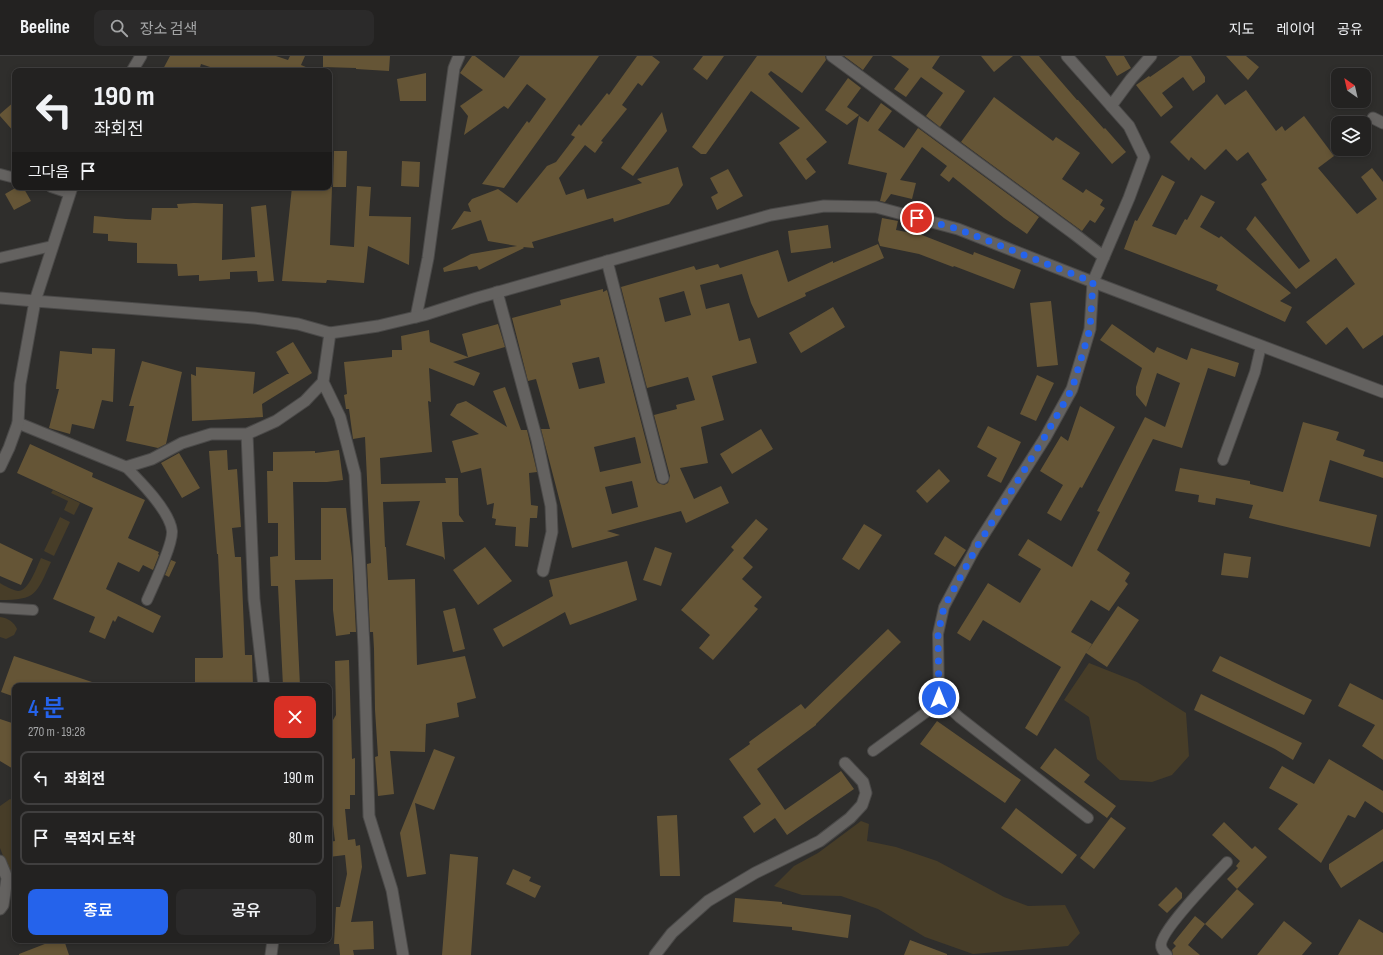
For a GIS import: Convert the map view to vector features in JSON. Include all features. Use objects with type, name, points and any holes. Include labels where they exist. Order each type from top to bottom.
[{"type":"street","points":[[134,68],[142,56]]},
{"type":"street","points":[[416,317],[428,258],[454,68],[459,56]]},
{"type":"street","points":[[832,56],[1104,257]]},
{"type":"street","points":[[978,545],[1044,438],[1072,389],[1090,329],[1093,282],[1129,198],[1144,157],[1129,126],[1067,56]]},
{"type":"street","points":[[1112,106],[1131,79],[1151,56]]},
{"type":"street","points":[[0,467],[18,423],[20,384],[35,302],[71,190]]},
{"type":"street","points":[[0,298],[35,302],[254,318],[298,324],[330,333],[378,326],[416,317],[497,292],[771,215],[824,206],[876,207],[958,229],[1383,392]]},
{"type":"street","points":[[607,261],[663,478]]},
{"type":"street","points":[[497,292],[536,440],[551,506],[552,532],[543,571]]},
{"type":"street","points":[[330,333],[324,382],[340,417],[355,474],[364,647],[369,816],[392,890],[403,955]]},
{"type":"street","points":[[18,423],[126,467],[152,459],[182,443],[211,434],[247,434],[276,421],[305,401],[324,382]]},
{"type":"street","points":[[247,434],[254,599],[264,683]]},
{"type":"street","points":[[655,955],[672,933],[708,901],[755,873],[820,841],[850,818],[862,805],[866,793],[862,782],[845,763]]},
{"type":"street","points":[[0,861],[7,878],[3,905],[0,909]]},
{"type":"street","points":[[271,955],[273,943]]},
{"type":"lane","points":[[0,174],[12,177]]},
{"type":"lane","points":[[0,258],[52,246]]},
{"type":"lane","points":[[1223,460],[1254,372],[1261,346]]},
{"type":"lane","points":[[126,467],[142,484],[167,517],[172,532],[169,546],[147,600]]},
{"type":"lane","points":[[873,751],[925,713],[939,698],[938,634],[944,607],[978,545]]},
{"type":"lane","points":[[0,608],[33,610]]},
{"type":"lane","points":[[939,698],[958,717],[1088,818]]},
{"type":"lane","points":[[1167,955],[1162,950],[1161,944],[1170,927],[1227,862]]},
{"type":"shaded area","points":[[53,490],[80,503],[74,515],[64,510],[68,501],[51,493]]},
{"type":"shaded area","points":[[60,517],[70,522],[54,556],[44,551]]},
{"type":"shaded area","points":[[41,558],[51,562],[42,581],[34,593],[21,599],[0,600],[0,583],[18,591],[22,590],[29,583]]},
{"type":"shaded area","points":[[0,617],[6,618],[14,624],[17,629],[14,635],[6,639],[0,637]]},
{"type":"shaded area","points":[[1089,663],[1137,682],[1186,713],[1189,756],[1172,775],[1152,782],[1120,780],[1097,759],[1089,717],[1064,700]]},
{"type":"shaded area","points":[[10,799],[12,800],[12,879],[0,848],[0,806]]},
{"type":"shaded area","points":[[861,821],[869,824],[867,841],[896,847],[937,861],[1004,897],[1028,906],[1065,905],[1080,933],[1068,946],[973,954],[925,937],[878,909],[841,896],[802,895],[774,886],[794,866],[818,853]]},
{"type":"building","points":[[170,56],[276,56],[288,60],[290,56],[305,56],[301,65],[308,68],[213,68],[201,64],[200,68],[164,68]]},
{"type":"building","points":[[323,56],[390,56],[389,71],[323,67]]},
{"type":"building","points":[[472,56],[475,56],[504,78],[520,56],[599,56],[504,188],[482,184],[527,121],[529,123],[546,99],[527,84],[508,109],[504,106],[464,135],[468,116],[460,106],[483,90],[460,73]]},
{"type":"building","points":[[637,56],[652,56],[660,62],[642,86],[638,83],[622,105],[627,109],[601,141],[603,142],[595,153],[585,145],[559,178],[566,195],[584,189],[587,199],[642,183],[637,179],[678,167],[683,185],[669,204],[614,222],[613,218],[532,242],[534,248],[523,247],[524,248],[479,270],[477,266],[444,272],[443,268],[471,254],[517,246],[488,241],[481,220],[451,230],[464,211],[471,212],[468,204],[472,199],[498,189],[517,203],[547,166],[556,162],[575,137],[571,135],[579,124],[581,126],[607,93],[609,95]]},
{"type":"building","points":[[703,56],[724,56],[707,80],[693,69]]},
{"type":"building","points":[[757,56],[825,56],[826,60],[802,93],[771,71],[768,74],[827,142],[806,159],[816,172],[806,180],[779,143],[800,128],[751,91],[706,154],[701,154],[692,147]]},
{"type":"building","points":[[844,56],[873,56],[863,70]]},
{"type":"building","points":[[891,56],[940,56],[932,68],[965,91],[940,127],[926,116],[943,93],[921,77],[906,97],[894,89],[909,69]]},
{"type":"building","points":[[981,56],[1013,56],[994,72]]},
{"type":"building","points":[[1020,56],[1039,56],[1077,100],[1126,152],[1112,164]]},
{"type":"building","points":[[1105,56],[1124,56],[1131,68],[1117,76]]},
{"type":"building","points":[[1180,56],[1191,56],[1205,77],[1205,82],[1193,91],[1183,77],[1162,93],[1173,107],[1161,117],[1136,85]]},
{"type":"building","points":[[1226,56],[1246,56],[1259,67],[1248,80]]},
{"type":"building","points":[[426,73],[426,101],[400,101],[397,79]]},
{"type":"building","points":[[848,78],[861,88],[847,107],[859,115],[847,125],[825,110]]},
{"type":"building","points":[[1246,90],[1276,131],[1282,126],[1285,131],[1304,116],[1331,152],[1331,156],[1334,156],[1318,168],[1357,214],[1377,199],[1361,177],[1372,168],[1383,182],[1383,335],[1363,349],[1347,327],[1326,345],[1306,322],[1355,284],[1336,258],[1296,289],[1246,229],[1255,216],[1299,269],[1310,261],[1261,184],[1267,180],[1248,152],[1237,161],[1226,149],[1205,170],[1191,157],[1189,161],[1170,142],[1217,94],[1225,105]]},
{"type":"building","points":[[994,97],[1053,141],[1056,137],[1080,153],[1062,179],[1083,193],[1086,189],[1103,200],[1100,205],[1105,208],[1095,223],[1090,220],[1082,231],[961,142]]},
{"type":"building","points":[[881,103],[892,111],[878,130],[904,148],[918,128],[1039,217],[1027,234],[1004,218],[953,177],[949,182],[940,175],[947,166],[922,147],[900,180],[916,183],[912,199],[891,194],[885,202],[880,201],[887,173],[848,164],[859,116],[868,122]]},
{"type":"building","points":[[12,104],[12,130],[0,116],[0,114]]},
{"type":"building","points":[[662,112],[667,131],[633,176],[621,168]]},
{"type":"building","points":[[334,151],[347,151],[346,187],[333,187]]},
{"type":"building","points":[[402,161],[420,162],[419,187],[401,186]]},
{"type":"building","points":[[728,169],[743,196],[717,210],[711,197],[718,193],[710,178]]},
{"type":"building","points":[[1162,175],[1175,182],[1152,226],[1176,235],[1185,219],[1187,220],[1201,195],[1215,202],[1200,227],[1219,238],[1221,236],[1291,293],[1280,301],[1292,307],[1285,322],[1216,290],[1218,285],[1124,249],[1135,220],[1137,221]]},
{"type":"building","points":[[357,186],[371,187],[369,216],[411,217],[409,265],[368,246],[364,283],[327,280],[326,283],[282,281],[292,190],[332,190],[330,245],[354,247]]},
{"type":"building","points":[[12,190],[25,190],[31,201],[14,210],[5,194]]},
{"type":"building","points":[[177,204],[223,204],[222,260],[255,257],[251,207],[266,205],[274,281],[258,282],[257,271],[230,272],[230,279],[199,281],[199,275],[178,276],[177,264],[137,263],[137,243],[108,241],[108,234],[93,233],[94,216],[151,220],[152,208],[178,208]]},
{"type":"building","points":[[882,218],[898,221],[896,230],[922,235],[973,255],[974,252],[1021,270],[1014,289],[919,254],[880,246],[878,240]]},
{"type":"building","points":[[828,225],[831,248],[791,253],[788,231]]},
{"type":"building","points":[[878,244],[884,258],[805,293],[806,296],[758,318],[751,303],[742,274],[700,285],[706,309],[729,303],[739,341],[750,338],[757,363],[712,376],[724,420],[701,427],[708,463],[680,468],[694,499],[721,486],[729,503],[686,523],[681,511],[607,531],[620,535],[572,548],[541,429],[550,429],[536,379],[528,381],[512,318],[561,305],[560,300],[603,289],[603,292],[607,290],[656,480],[658,483],[664,485],[668,483],[670,476],[654,415],[677,409],[676,405],[695,400],[688,377],[647,388],[621,287],[694,266],[696,270],[718,264],[720,268],[778,250],[788,282],[833,261],[833,263]],"holes":[[[684,291],[691,315],[665,322],[659,298]],[[599,357],[605,383],[579,389],[572,363]],[[635,437],[641,463],[600,472],[594,447]],[[632,481],[638,507],[612,514],[605,487]]]},
{"type":"building","points":[[1051,301],[1058,365],[1037,367],[1030,303]]},
{"type":"building","points":[[833,307],[845,327],[801,353],[789,333]]},
{"type":"building","points":[[498,324],[505,347],[453,362],[480,373],[474,386],[429,368],[431,402],[428,401],[432,452],[380,458],[381,484],[446,483],[445,478],[458,478],[459,515],[464,522],[442,522],[445,560],[443,557],[406,545],[420,501],[383,502],[385,547],[388,580],[415,579],[417,665],[465,656],[476,698],[457,703],[459,717],[426,724],[425,752],[390,751],[394,794],[378,796],[375,757],[378,756],[375,710],[374,649],[373,632],[370,632],[367,564],[371,563],[365,437],[353,439],[349,409],[346,409],[344,395],[347,394],[344,362],[392,357],[392,350],[402,350],[401,336],[429,330],[430,342],[468,357],[462,334]]},
{"type":"building","points":[[1112,324],[1154,353],[1157,347],[1187,360],[1191,348],[1239,363],[1235,377],[1208,368],[1182,448],[1153,439],[1097,550],[1130,573],[1125,581],[1128,584],[1109,611],[1091,600],[1071,632],[1092,644],[1087,652],[1118,606],[1139,620],[1107,667],[1086,653],[1037,736],[1025,728],[1061,667],[983,620],[970,641],[957,633],[988,583],[1020,603],[1041,569],[1018,555],[1028,539],[1072,567],[1100,512],[1097,511],[1145,417],[1165,427],[1180,383],[1157,373],[1146,407],[1136,395],[1136,387],[1142,368],[1100,340]]},
{"type":"building","points":[[293,342],[312,373],[262,404],[263,417],[192,421],[191,374],[196,376],[196,367],[255,372],[253,394],[289,374],[276,352]]},
{"type":"building","points":[[92,348],[115,349],[113,402],[102,400],[94,429],[72,424],[70,434],[49,428],[59,389],[56,389],[60,351],[92,354]]},
{"type":"building","points":[[142,361],[182,372],[166,444],[158,448],[126,441],[134,406],[129,406]]},
{"type":"building","points":[[1037,375],[1054,383],[1036,421],[1020,414]]},
{"type":"building","points":[[505,387],[521,430],[527,430],[537,472],[529,473],[531,505],[538,506],[537,518],[530,518],[528,547],[515,546],[516,527],[495,525],[496,519],[492,518],[494,503],[487,505],[481,468],[461,473],[452,441],[479,434],[450,415],[457,404],[466,401],[507,427],[493,391]]},
{"type":"building","points":[[1080,406],[1115,427],[1082,488],[1080,487],[1061,521],[1047,513],[1063,485],[1040,471],[1061,436],[1068,441]]},
{"type":"building","points":[[1303,422],[1339,432],[1336,440],[1365,450],[1363,456],[1383,462],[1383,478],[1330,460],[1319,501],[1377,515],[1370,547],[1249,518],[1253,505],[1216,498],[1215,505],[1198,502],[1199,495],[1175,491],[1180,468],[1250,481],[1250,484],[1283,492]]},
{"type":"building","points":[[988,426],[1021,442],[1001,483],[987,476],[997,458],[977,447]]},
{"type":"building","points":[[761,429],[773,449],[732,474],[720,454]]},
{"type":"building","points":[[30,444],[93,473],[92,477],[145,500],[128,538],[159,552],[153,570],[143,565],[139,572],[118,562],[106,589],[161,616],[153,633],[118,616],[115,622],[113,620],[105,639],[89,632],[95,617],[53,599],[93,508],[17,473]]},
{"type":"building","points":[[227,450],[228,470],[237,469],[241,527],[232,528],[235,557],[241,557],[245,655],[252,655],[253,683],[195,683],[195,658],[223,657],[218,554],[209,451]]},
{"type":"building","points":[[339,450],[343,480],[327,482],[293,482],[295,560],[321,560],[321,508],[346,508],[352,558],[356,632],[336,636],[333,610],[333,579],[295,580],[300,683],[283,683],[278,586],[271,586],[270,557],[278,556],[278,523],[268,523],[267,471],[273,471],[273,452],[315,451],[315,453]]},
{"type":"building","points":[[179,453],[200,488],[182,498],[161,463]]},
{"type":"building","points":[[939,469],[950,481],[927,503],[916,491]]},
{"type":"building","points":[[756,519],[768,529],[743,558],[753,567],[742,579],[762,597],[754,606],[758,609],[713,660],[699,648],[710,635],[681,610],[734,550],[731,547]]},
{"type":"building","points":[[864,524],[882,535],[859,570],[842,559]]},
{"type":"building","points":[[945,536],[966,550],[955,567],[934,554]]},
{"type":"building","points":[[0,543],[33,559],[21,585],[0,576]]},
{"type":"building","points":[[485,547],[512,581],[478,605],[453,570]]},
{"type":"building","points":[[655,547],[672,553],[661,586],[643,580]]},
{"type":"building","points":[[1224,553],[1251,557],[1248,578],[1221,575]]},
{"type":"building","points":[[171,560],[176,562],[169,577],[165,575]]},
{"type":"building","points":[[627,561],[637,600],[570,625],[565,612],[503,647],[493,629],[553,596],[549,580]]},
{"type":"building","points":[[455,608],[465,649],[453,652],[443,611]]},
{"type":"building","points":[[888,629],[901,642],[816,725],[757,769],[785,810],[841,771],[854,789],[787,835],[775,818],[754,833],[743,817],[761,804],[729,759],[750,744],[749,742],[801,704],[805,709]]},
{"type":"building","points":[[14,656],[95,683],[12,683],[12,696],[1,692]]},
{"type":"building","points":[[1220,656],[1312,700],[1304,715],[1212,671]]},
{"type":"building","points":[[349,660],[352,759],[355,758],[355,795],[350,795],[350,809],[345,809],[348,840],[355,839],[356,846],[360,845],[362,867],[351,922],[373,921],[374,949],[353,950],[354,955],[340,955],[339,944],[334,944],[336,907],[340,907],[347,874],[345,855],[332,857],[332,842],[335,841],[332,817],[332,722],[336,715],[335,661]]},
{"type":"building","points":[[1350,683],[1383,700],[1383,760],[1362,746],[1375,725],[1338,706]]},
{"type":"building","points":[[1201,694],[1302,743],[1293,760],[1275,749],[1194,710]]},
{"type":"building","points":[[0,719],[12,723],[12,768],[0,761]]},
{"type":"building","points":[[937,721],[1021,780],[1005,803],[920,744]]},
{"type":"building","points":[[1055,748],[1090,775],[1084,782],[1116,806],[1107,818],[1040,768]]},
{"type":"building","points":[[434,749],[455,757],[434,810],[415,803],[426,874],[407,877],[400,833]]},
{"type":"building","points":[[1329,759],[1383,791],[1383,813],[1365,801],[1355,818],[1348,815],[1321,863],[1278,829],[1298,804],[1269,788],[1282,766],[1314,784]]},
{"type":"building","points":[[1016,808],[1077,855],[1062,874],[1001,828]]},
{"type":"building","points":[[677,815],[680,876],[660,876],[657,816]]},
{"type":"building","points":[[1111,817],[1126,828],[1094,869],[1080,858]]},
{"type":"building","points":[[1224,822],[1252,849],[1255,846],[1267,857],[1237,889],[1227,879],[1238,868],[1236,866],[1240,861],[1212,835]]},
{"type":"building","points":[[1383,829],[1383,861],[1341,888],[1329,869],[1329,864]]},
{"type":"building","points":[[450,854],[478,857],[471,955],[442,955]]},
{"type":"building","points":[[513,869],[531,877],[529,881],[541,886],[535,898],[506,884]]},
{"type":"building","points":[[1176,887],[1182,893],[1182,898],[1167,913],[1158,905]]},
{"type":"building","points":[[1237,889],[1254,904],[1222,939],[1205,924]]},
{"type":"building","points":[[735,898],[782,902],[782,904],[851,915],[848,938],[792,930],[792,927],[733,922]]},
{"type":"building","points":[[1195,916],[1205,924],[1188,945],[1200,955],[1173,955],[1172,950],[1176,946],[1173,943]]},
{"type":"building","points":[[1359,919],[1383,933],[1383,955],[1338,955]]},
{"type":"building","points":[[1284,921],[1312,943],[1302,955],[1257,955]]},
{"type":"building","points":[[910,940],[947,954],[947,955],[904,955]]},
{"type":"building","points":[[47,943],[65,943],[69,955],[19,955]]},
{"type":"route","points":[[917,218],[958,229],[1093,282],[1090,329],[1072,389],[1002,508],[978,545],[944,607],[938,634],[939,698]]}]
